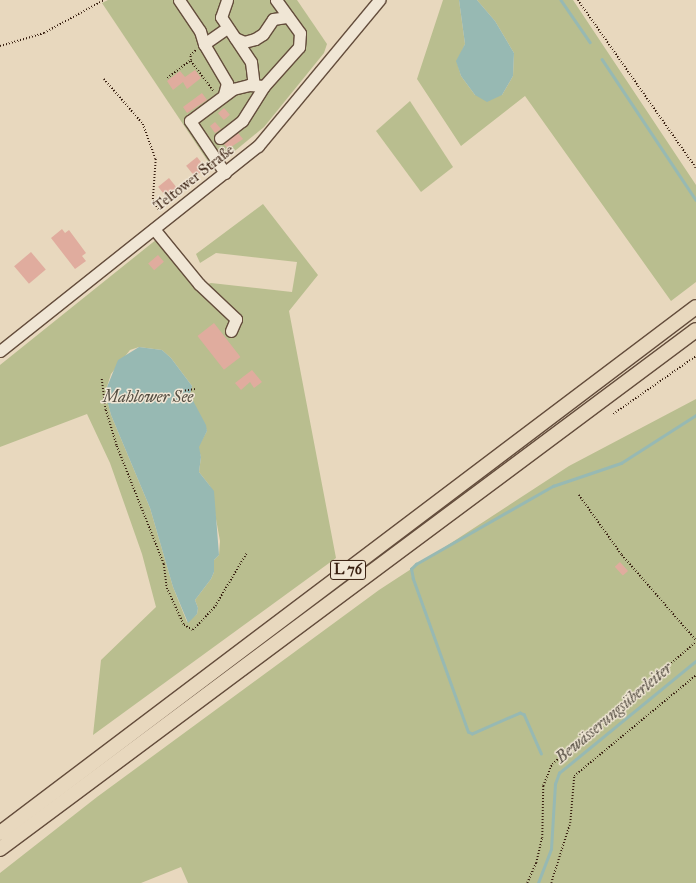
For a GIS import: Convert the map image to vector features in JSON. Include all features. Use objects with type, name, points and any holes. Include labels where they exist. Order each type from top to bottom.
[{"type":"main road","name":"L 76","points":[[0,833],[696,307]]},
{"type":"main road","name":"L 76","points":[[0,850],[696,330]]},
{"type":"street","points":[[179,0],[200,31],[204,44],[227,83],[220,94],[190,122],[225,173]]},
{"type":"street","points":[[227,0],[221,17],[251,62],[259,86]]},
{"type":"street","points":[[220,138],[242,121],[259,86],[299,47],[300,33],[276,0]]},
{"type":"street","name":"Teltower Straße","points":[[0,351],[225,173],[272,132],[379,0]]},
{"type":"street","points":[[235,38],[244,42],[255,39],[263,34],[273,19],[288,17]]},
{"type":"street","points":[[204,44],[227,28]]},
{"type":"street","points":[[220,94],[233,89],[259,86]]},
{"type":"street","points":[[154,229],[199,284],[236,319],[231,331]]},
{"type":"path","points":[[0,46],[44,33],[104,0]]},
{"type":"path","points":[[578,0],[696,168]]},
{"type":"path","points":[[204,44],[190,55],[191,60],[220,94]]},
{"type":"path","points":[[167,78],[191,60]]},
{"type":"path","points":[[104,78],[143,124],[156,159],[153,201],[160,211]]},
{"type":"path","points":[[613,414],[696,356]]},
{"type":"path","points":[[102,379],[106,410],[117,446],[164,564],[167,588],[184,625],[193,630],[215,606],[246,554]]},
{"type":"path","points":[[182,391],[195,389]]},
{"type":"path","points":[[527,883],[536,863],[542,838],[543,786],[552,764],[696,641],[622,555],[579,495]]},
{"type":"path","points":[[551,883],[570,824],[574,776],[696,675]]},
{"type":"green space","points":[[108,0],[297,0],[327,44],[324,53],[264,127],[213,169],[102,3]]},
{"type":"green space","points":[[443,0],[459,0],[465,44],[457,62],[461,76],[475,95],[502,95],[513,76],[514,53],[495,21],[477,0],[573,0],[696,185],[696,282],[671,301],[525,96],[461,146],[417,79]]},
{"type":"green space","points":[[410,101],[453,167],[421,192],[376,131]]},
{"type":"green space","points":[[263,204],[318,275],[289,311],[336,558],[93,735],[101,660],[156,607],[142,554],[110,463],[87,414],[0,447],[0,365],[157,239],[198,287],[211,283],[292,292],[297,262],[216,253],[200,263],[196,254]],"holes":[[[139,347],[162,350],[171,358],[192,386],[190,395],[207,431],[198,447],[201,457],[199,472],[210,486],[220,541],[219,555],[214,560],[214,572],[211,579],[195,600],[198,608],[197,614],[187,622],[173,587],[150,508],[111,415],[107,400],[107,387],[111,374],[130,350]]]},
{"type":"green space","points":[[696,399],[696,883],[188,883],[181,867],[141,883],[0,883],[0,873],[97,797],[379,590],[569,466]]},
{"type":"water","points":[[459,0],[477,0],[495,21],[514,53],[513,76],[502,95],[487,102],[475,95],[461,76],[456,61],[465,44]]},
{"type":"water","name":"Mahlower See","points":[[139,347],[162,350],[171,358],[192,386],[190,395],[206,425],[207,431],[199,447],[201,457],[199,472],[214,491],[219,555],[214,560],[214,572],[211,579],[195,600],[198,608],[197,614],[188,623],[173,587],[150,508],[111,415],[107,400],[107,387],[118,360]]},
{"type":"building","points":[[195,70],[201,78],[187,89],[183,82],[173,90],[167,81],[180,71],[185,77]]},
{"type":"building","points":[[202,93],[207,100],[187,113],[183,107]]},
{"type":"building","points":[[224,108],[230,115],[224,120],[218,113]]},
{"type":"building","points":[[215,122],[221,129],[215,133],[210,126]]},
{"type":"building","points":[[238,133],[243,139],[228,149],[224,144]]},
{"type":"building","points":[[197,157],[206,168],[195,177],[186,166]]},
{"type":"building","points":[[169,178],[178,189],[167,198],[158,187]]},
{"type":"building","points":[[62,229],[65,233],[69,230],[86,253],[82,256],[86,261],[75,269],[51,238]]},
{"type":"building","points":[[31,252],[46,270],[29,284],[14,266]]},
{"type":"building","points":[[158,255],[164,262],[154,270],[148,264]]},
{"type":"building","points":[[214,323],[240,357],[224,370],[197,336]]},
{"type":"building","points":[[252,370],[262,382],[254,388],[250,382],[241,390],[235,383]]},
{"type":"building","points":[[620,562],[628,571],[623,576],[615,567]]},
{"type":"waterway","points":[[561,0],[590,42]]},
{"type":"waterway","points":[[602,59],[696,200]]},
{"type":"waterway","points":[[541,754],[524,715],[520,713],[472,734],[468,732],[413,579],[411,569],[416,564],[553,486],[621,463],[696,415]]},
{"type":"waterway","name":"Bewässerungsüberleiter","points":[[538,883],[551,849],[555,784],[559,773],[696,661]]}]
